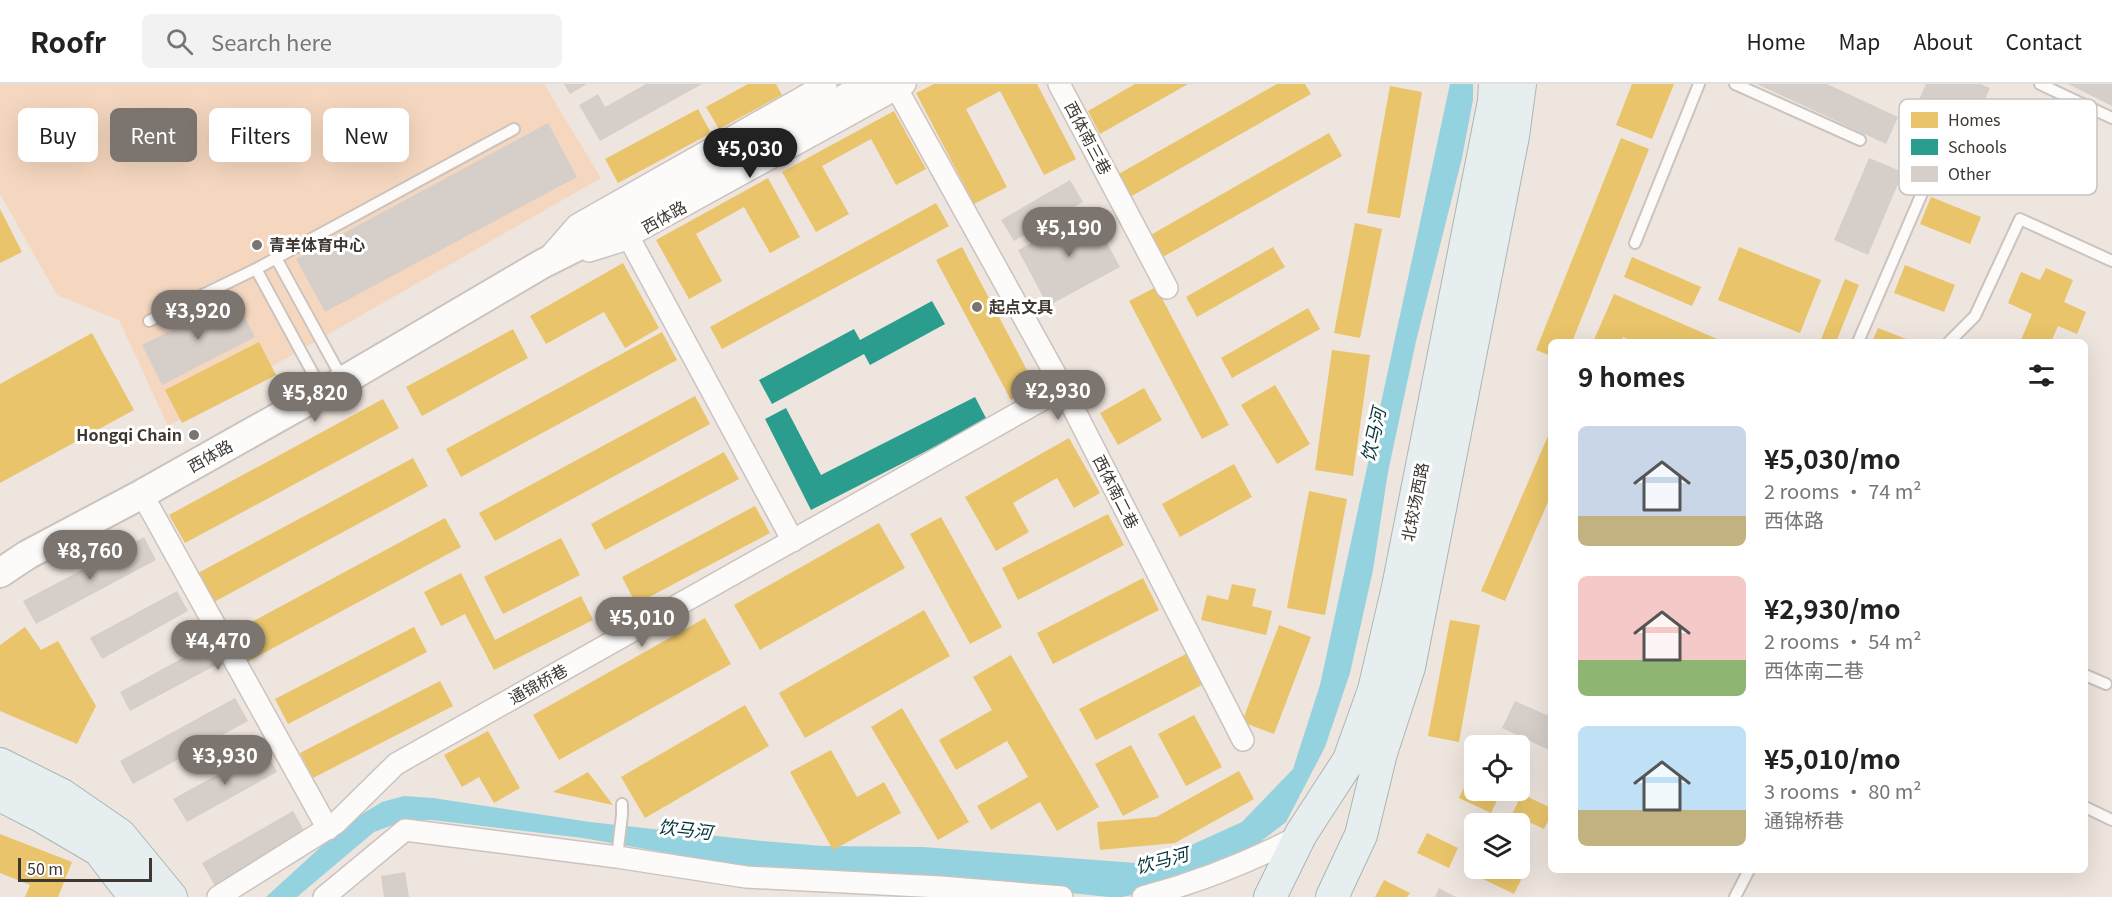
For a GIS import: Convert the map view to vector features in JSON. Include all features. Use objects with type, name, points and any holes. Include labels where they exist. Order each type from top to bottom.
[{"type":"main road","name":"北较场西路","points":[[1270,897],[1301,834],[1348,760],[1374,690],[1398,587],[1494,101],[1495,84]]},
{"type":"main road","name":"北较场西路","points":[[1332,897],[1361,835],[1381,753],[1409,667],[1514,136],[1520,84]]},
{"type":"main road","points":[[1311,897],[1381,753]]},
{"type":"main road","points":[[1287,897],[1333,801],[1348,760]]},
{"type":"main road","points":[[0,764],[62,795],[120,835],[171,897]]},
{"type":"main road","points":[[0,795],[99,850],[135,897]]},
{"type":"street","name":"西体路","points":[[542,264],[577,225],[826,84]]},
{"type":"street","name":"西体南三巷","points":[[1059,84],[1167,288]]},
{"type":"street","name":"西体路","points":[[0,573],[27,555],[142,494],[333,386],[542,264],[617,234],[891,86]]},
{"type":"street","name":"西体南二巷","points":[[891,86],[1063,388],[1243,740]]},
{"type":"street","points":[[617,234],[793,541]]},
{"type":"street","name":"通锦桥巷","points":[[218,897],[336,823],[396,764],[1063,388]]},
{"type":"street","points":[[142,494],[327,829]]},
{"type":"street","points":[[324,897],[405,830],[617,857],[746,877],[940,887],[1062,897]]},
{"type":"street","points":[[1143,897],[1186,885],[1261,856],[1301,834]]},
{"type":"lane","points":[[1635,243],[1700,84]]},
{"type":"lane","points":[[1735,84],[1860,140]]},
{"type":"lane","points":[[2040,84],[2072,99]]},
{"type":"lane","points":[[2097,111],[2112,118]]},
{"type":"lane","points":[[149,321],[256,269],[513,129]]},
{"type":"lane","points":[[1859,339],[1921,195]]},
{"type":"lane","points":[[1952,339],[1975,316],[2020,219],[2112,261]]},
{"type":"lane","points":[[276,258],[333,386]]},
{"type":"lane","points":[[256,269],[333,386]]},
{"type":"lane","points":[[2088,676],[2106,684]]},
{"type":"lane","points":[[2088,808],[2112,820]]},
{"type":"lane","points":[[617,857],[622,809]]},
{"type":"lane","points":[[1735,897],[1747,873]]},
{"type":"shaded area","name":"青羊体育中心","points":[[0,84],[544,84],[601,178],[168,426],[119,320],[57,295],[0,194]]},
{"type":"water","name":"饮马河","points":[[1450,84],[1473,84],[1473,100],[1462,158],[1416,341],[1388,472],[1373,570],[1350,673],[1325,747],[1286,822],[1238,859],[1171,887],[1122,897],[1109,897],[947,880],[793,875],[583,838],[432,820],[406,820],[374,832],[297,897],[266,897],[347,823],[382,802],[404,796],[433,798],[590,822],[762,841],[823,846],[923,847],[1136,863],[1178,851],[1242,822],[1293,769],[1320,685]]},
{"type":"building: Homes","points":[[748,84],[776,84],[782,95],[719,129],[706,107]]},
{"type":"building: Homes","points":[[934,84],[1037,84],[1076,159],[1044,175],[1000,91],[966,109],[1007,187],[974,204],[916,93]]},
{"type":"building: Homes","points":[[1135,84],[1188,84],[1100,134],[1088,111]]},
{"type":"building: Homes","points":[[1277,84],[1305,84],[1311,94],[1130,197],[1117,175]]},
{"type":"building: Homes","points":[[1632,84],[1674,84],[1652,139],[1616,125]]},
{"type":"building: Homes","points":[[1390,86],[1422,92],[1400,218],[1367,213]]},
{"type":"building: Homes","points":[[698,109],[711,133],[618,183],[605,159]]},
{"type":"building: Homes","points":[[894,111],[926,169],[896,185],[871,139],[822,166],[849,214],[816,232],[782,172]]},
{"type":"building: Homes","points":[[1329,133],[1342,156],[1161,258],[1149,236]]},
{"type":"building: Homes","points":[[1621,138],[1649,149],[1573,339],[1548,339],[1548,355],[1536,350]]},
{"type":"building: Homes","points":[[768,178],[800,237],[770,253],[744,207],[696,234],[722,281],[689,299],[656,240]]},
{"type":"building: Homes","points":[[1931,197],[1981,217],[1970,244],[1920,224]]},
{"type":"building: Homes","points":[[936,203],[949,226],[722,349],[710,327]]},
{"type":"building: Homes","points":[[0,209],[22,252],[0,263]]},
{"type":"building: Homes","points":[[1355,223],[1382,229],[1360,338],[1334,333]]},
{"type":"building: Homes","points":[[962,247],[1036,387],[1011,400],[936,260]]},
{"type":"building: Homes","points":[[1273,247],[1285,267],[1197,317],[1186,297]]},
{"type":"building: Homes","points":[[1739,247],[1821,280],[1800,333],[1718,300]]},
{"type":"building: Homes","points":[[1632,257],[1701,287],[1692,306],[1624,277]]},
{"type":"building: Homes","points":[[623,263],[659,328],[625,348],[604,312],[546,344],[530,316]]},
{"type":"building: Homes","points":[[1905,265],[1955,285],[1944,312],[1894,293]]},
{"type":"building: Homes","points":[[2046,268],[2073,280],[2064,302],[2086,312],[2077,334],[2058,326],[2052,339],[2021,339],[2032,314],[2008,303],[2021,272],[2040,280]]},
{"type":"building: Homes","points":[[1845,279],[1859,285],[1837,339],[1821,339]]},
{"type":"building: Homes","points":[[1156,287],[1229,425],[1202,439],[1129,301]]},
{"type":"building: Homes","points":[[1614,294],[1717,339],[1627,339],[1623,337],[1622,339],[1594,339]]},
{"type":"building: Homes","points":[[1308,308],[1320,329],[1232,378],[1221,358]]},
{"type":"building: Homes","points":[[1878,328],[1906,339],[1873,339]]},
{"type":"building: Homes","points":[[513,329],[528,358],[422,416],[406,387]]},
{"type":"building: Homes","points":[[662,332],[677,360],[461,477],[446,449]]},
{"type":"building: Homes","points":[[92,333],[134,410],[0,483],[0,384]]},
{"type":"building: Homes","points":[[259,342],[276,375],[182,423],[165,390]]},
{"type":"building: Homes","points":[[1332,350],[1370,355],[1353,476],[1315,470]]},
{"type":"building: Homes","points":[[1275,385],[1310,444],[1277,464],[1241,405]]},
{"type":"building: Homes","points":[[1144,388],[1162,420],[1118,445],[1100,413]]},
{"type":"building: Homes","points":[[695,396],[710,424],[495,541],[479,513]]},
{"type":"building: Homes","points":[[383,399],[399,428],[185,543],[169,515]]},
{"type":"building: Homes","points":[[1548,436],[1548,502],[1505,601],[1481,591]]},
{"type":"building: Homes","points":[[1069,438],[1100,493],[1074,508],[1057,478],[1013,503],[1029,532],[996,551],[965,497]]},
{"type":"building: Homes","points":[[724,452],[739,479],[605,550],[591,524]]},
{"type":"building: Homes","points":[[413,458],[428,486],[214,602],[198,573]]},
{"type":"building: Homes","points":[[1234,464],[1252,497],[1180,537],[1162,504]]},
{"type":"building: Homes","points":[[1309,491],[1347,499],[1325,615],[1287,608]]},
{"type":"building: Homes","points":[[755,506],[770,533],[636,604],[622,577]]},
{"type":"building: Homes","points":[[1108,514],[1124,545],[1018,600],[1002,568]]},
{"type":"building: Homes","points":[[941,517],[1002,627],[970,644],[910,534]]},
{"type":"building: Homes","points":[[445,518],[461,547],[247,662],[231,633]]},
{"type":"building: Homes","points":[[879,523],[905,568],[760,650],[734,605]]},
{"type":"building: Homes","points":[[561,538],[580,575],[503,614],[484,577]]},
{"type":"building: Homes","points":[[461,573],[495,640],[581,596],[593,620],[494,670],[465,614],[441,626],[424,592]]},
{"type":"building: Homes","points":[[1143,578],[1159,610],[1053,664],[1037,633]]},
{"type":"building: Homes","points":[[1232,584],[1256,589],[1252,606],[1272,611],[1266,635],[1201,620],[1207,595],[1228,600]]},
{"type":"building: Homes","points":[[924,610],[950,656],[805,738],[779,693]]},
{"type":"building: Homes","points":[[705,618],[731,664],[559,760],[533,715]]},
{"type":"building: Homes","points":[[1450,620],[1480,625],[1459,742],[1428,736]]},
{"type":"building: Homes","points":[[1279,625],[1311,637],[1274,734],[1242,722]]},
{"type":"building: Homes","points":[[25,627],[41,650],[58,641],[96,706],[77,744],[0,711],[0,645]]},
{"type":"building: Homes","points":[[414,627],[427,652],[288,724],[275,699]]},
{"type":"building: Homes","points":[[1186,654],[1202,685],[1096,740],[1079,709]]},
{"type":"building: Homes","points":[[1011,655],[1099,807],[1057,831],[1040,802],[991,830],[977,806],[1028,777],[1007,741],[956,770],[939,740],[992,710],[973,677]]},
{"type":"building: Homes","points":[[440,681],[453,706],[313,778],[300,753]]},
{"type":"building: Homes","points":[[745,705],[769,746],[645,818],[621,777]]},
{"type":"building: Homes","points":[[902,708],[969,822],[938,840],[871,727]]},
{"type":"building: Homes","points":[[1194,715],[1222,767],[1186,786],[1158,734]]},
{"type":"building: Homes","points":[[488,731],[520,788],[494,803],[479,777],[462,787],[444,755]]},
{"type":"building: Homes","points":[[1131,745],[1159,797],[1123,816],[1095,764]]},
{"type":"building: Homes","points":[[831,750],[857,797],[884,782],[901,813],[833,850],[790,772]]},
{"type":"building: Homes","points":[[1239,771],[1254,799],[1175,843],[1100,850],[1097,822],[1156,817]]},
{"type":"building: Homes","points":[[588,772],[613,805],[553,792]]},
{"type":"building: Homes","points":[[1464,788],[1464,800],[1459,798]]},
{"type":"building: Homes","points":[[1530,798],[1548,807],[1548,821],[1544,829],[1530,822],[1530,813],[1512,813],[1518,801],[1530,801]]},
{"type":"building: Homes","points":[[1465,801],[1497,801],[1491,813]]},
{"type":"building: Homes","points":[[1427,833],[1458,848],[1449,868],[1417,853]]},
{"type":"building: Homes","points":[[0,834],[72,862],[58,897],[25,897],[30,885],[0,873]]},
{"type":"building: Homes","points":[[1483,879],[1522,879],[1514,894]]},
{"type":"building: Homes","points":[[1384,880],[1410,893],[1407,897],[1375,897]]},
{"type":"building: Schools","points":[[932,301],[945,324],[870,365],[864,354],[772,404],[759,380],[854,329],[860,340]]},
{"type":"building: Schools","points":[[975,397],[987,420],[811,510],[765,419],[786,408],[821,475]]},
{"type":"building: Other","points":[[564,84],[587,84],[570,94]]},
{"type":"building: Other","points":[[646,84],[702,84],[600,141],[579,105],[598,94],[605,107]]},
{"type":"building: Other","points":[[1757,84],[1827,84],[1898,117],[1886,144]]},
{"type":"building: Other","points":[[1926,84],[1980,84],[1990,88],[1985,99],[1919,99]]},
{"type":"building: Other","points":[[2068,84],[2112,84],[2112,106]]},
{"type":"building: Other","points":[[548,123],[577,177],[325,312],[296,259]]},
{"type":"building: Other","points":[[1869,158],[1899,170],[1899,181],[1868,255],[1834,240]]},
{"type":"building: Other","points":[[1070,180],[1083,202],[1014,241],[1001,220]]},
{"type":"building: Other","points":[[1090,211],[1120,267],[1048,306],[1018,250]]},
{"type":"building: Other","points":[[235,298],[255,337],[162,385],[142,345]]},
{"type":"building: Other","points":[[144,537],[156,560],[36,624],[23,601]]},
{"type":"building: Other","points":[[177,591],[188,611],[102,659],[90,638]]},
{"type":"building: Other","points":[[207,645],[218,664],[130,711],[120,692]]},
{"type":"building: Other","points":[[235,698],[248,721],[133,784],[120,761]]},
{"type":"building: Other","points":[[1515,701],[1548,716],[1548,750],[1530,741],[1530,735],[1517,735],[1502,728]]},
{"type":"building: Other","points":[[264,749],[277,772],[187,822],[173,799]]},
{"type":"building: Other","points":[[293,811],[306,834],[215,886],[202,863]]},
{"type":"building: Other","points":[[405,872],[409,897],[384,897],[381,876]]},
{"type":"building: Other","points":[[1439,888],[1456,897],[1435,897]]},
{"type":"place","name":"青羊体育中心","points":[[257,245]]},
{"type":"place","name":"起点文具","points":[[977,307]]},
{"type":"place","name":"Hongqi Chain","points":[[194,435]]}]
